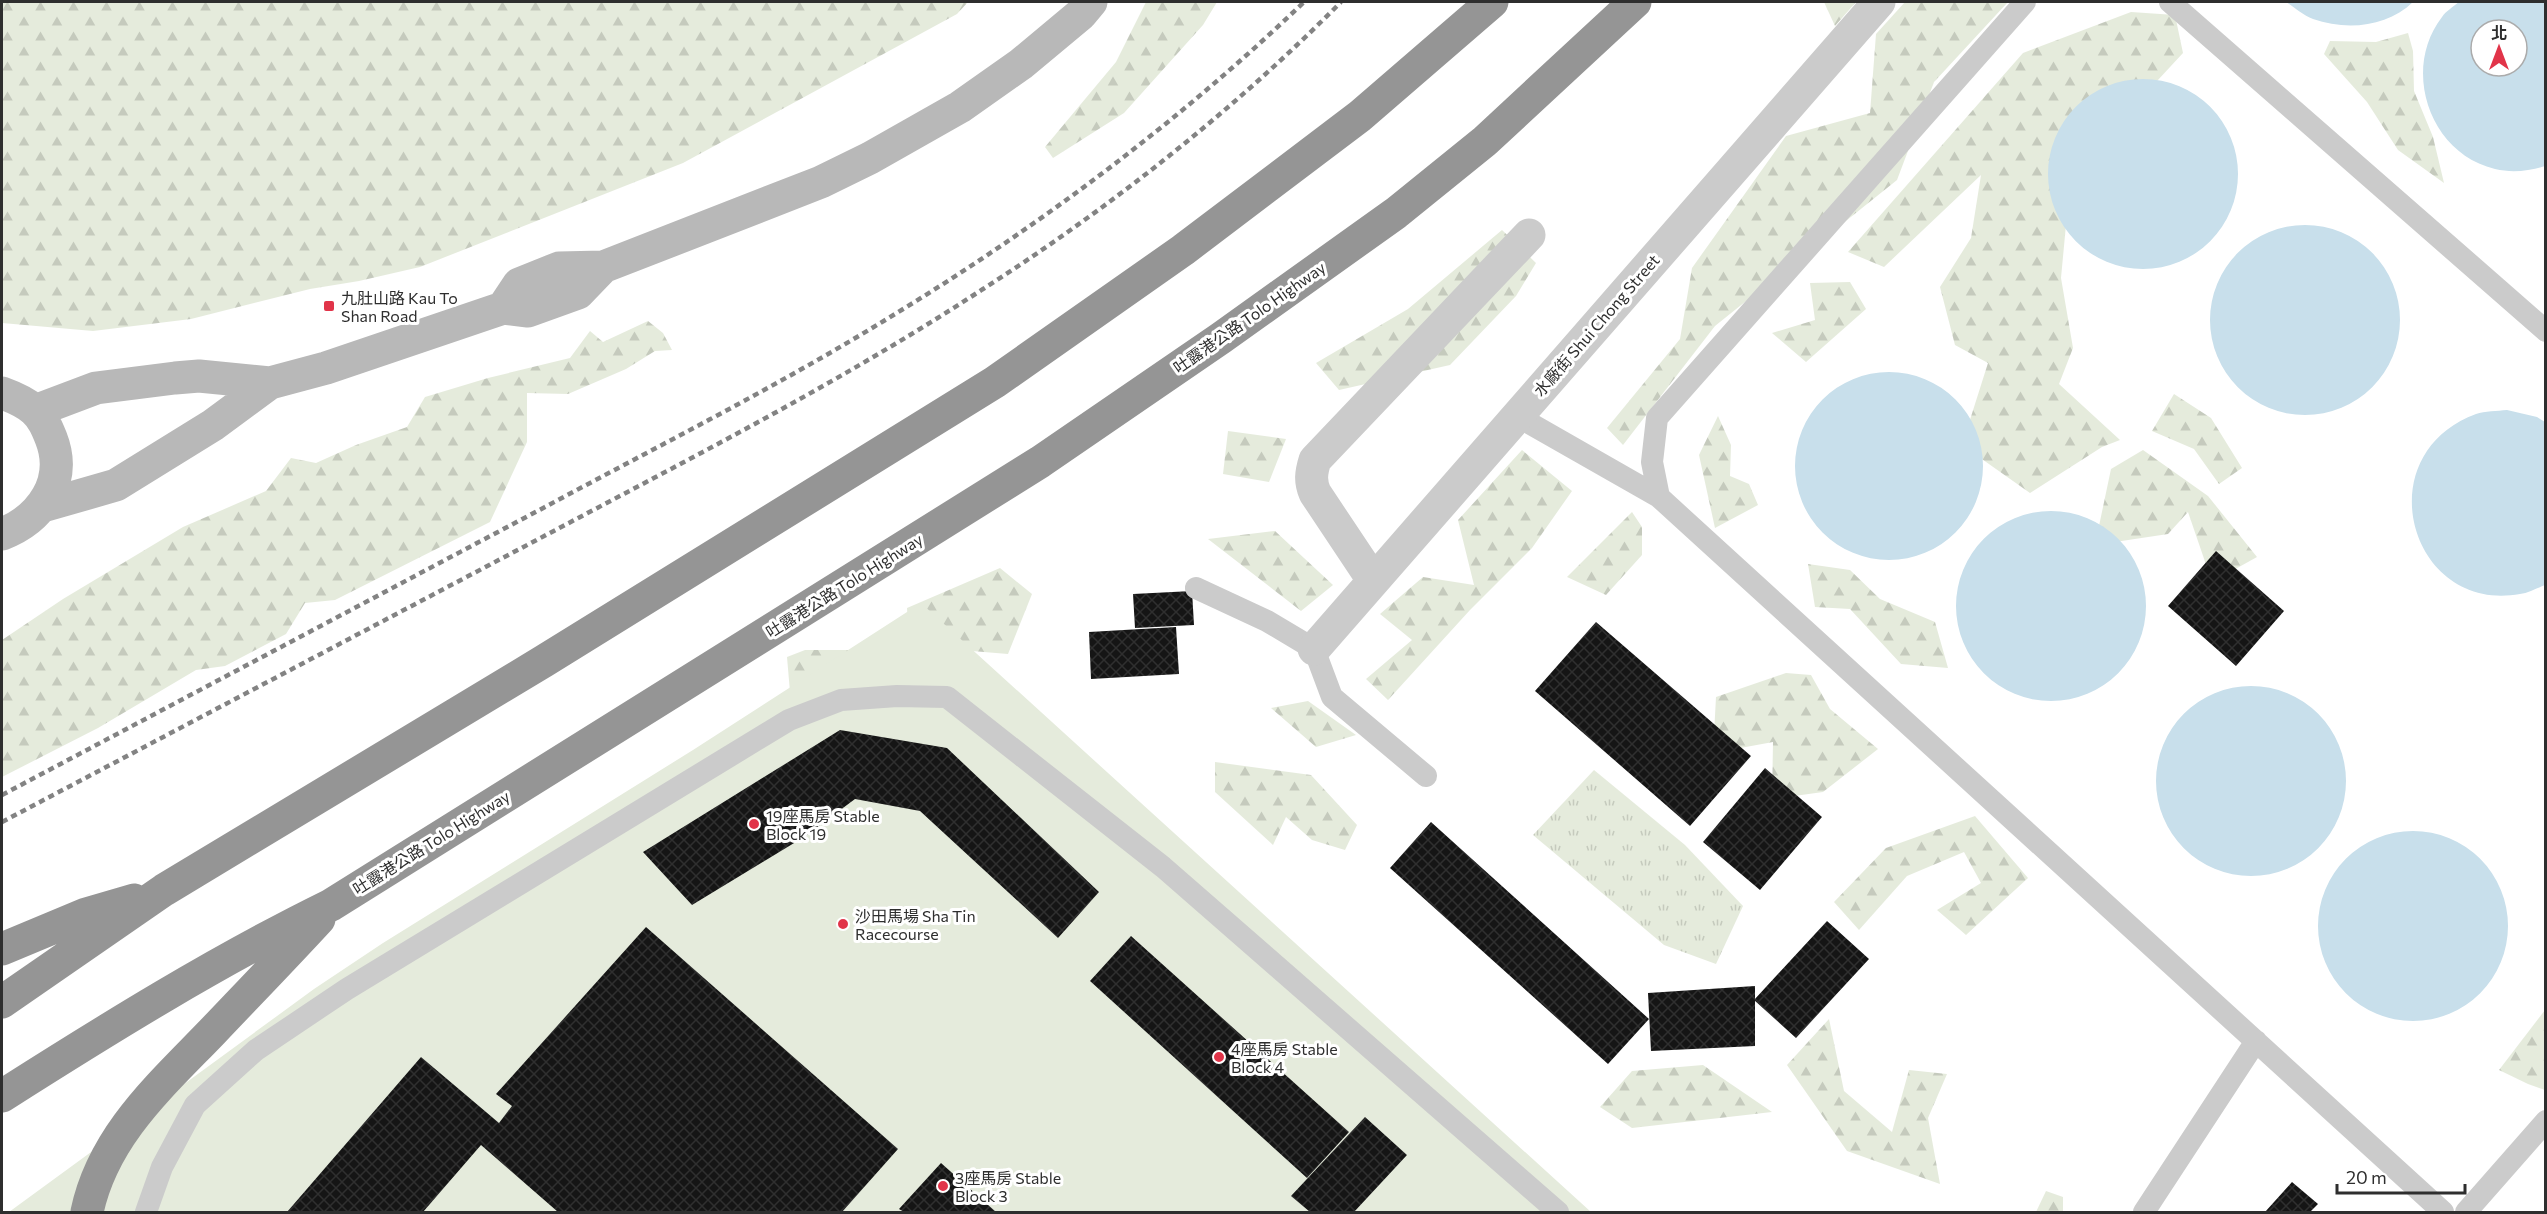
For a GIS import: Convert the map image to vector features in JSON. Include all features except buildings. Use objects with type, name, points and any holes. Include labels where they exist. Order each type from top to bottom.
[{"type":"highway","points":[[2,1002],[164,891],[544,661],[995,382],[1183,250],[1334,136],[1429,58],[1492,2]]},
{"type":"highway","name":"吐露港公路 Tolo Highway","points":[[2,1096],[127,1017],[261,939],[332,905],[1040,462],[1221,338],[1396,213],[1467,155],[1635,2]]},
{"type":"highway","points":[[2,949],[86,914],[164,891]]},
{"type":"highway","points":[[87,1212],[108,1152],[139,1108],[332,905]]},
{"type":"main road","points":[[35,411],[96,388],[175,378],[199,376],[270,383],[326,368],[503,308],[519,284],[559,268],[603,267],[821,182],[870,158],[960,107],[1021,64],[1081,14],[1091,2]]},
{"type":"main road","points":[[43,506],[116,485],[213,425],[270,383]]},
{"type":"main road","points":[[2,393],[17,399],[35,411],[46,426],[56,450],[55,482],[43,506],[28,521],[2,534]]},
{"type":"street","name":"水廠街 Shui Chong Street","points":[[1314,649],[1879,2]]},
{"type":"street","points":[[1373,580],[1315,493],[1311,484],[1311,472],[1315,460],[1529,235]]},
{"type":"lane","points":[[1659,497],[1652,462],[1657,418],[2025,2]]},
{"type":"lane","points":[[2170,2],[2546,331]]},
{"type":"lane","points":[[1517,416],[1659,497],[2443,1212]]},
{"type":"lane","points":[[1196,588],[1267,621],[1314,649],[1332,697],[1426,776]]},
{"type":"lane","points":[[146,1212],[162,1167],[195,1105],[256,1050],[346,988],[789,720],[841,700],[897,696],[946,697],[994,732],[1163,867],[1558,1212]]},
{"type":"lane","points":[[2144,1212],[2256,1041]]},
{"type":"lane","points":[[2466,1212],[2546,1121]]},
{"type":"green space","points":[[2,2],[968,2],[957,14],[683,163],[420,267],[310,289],[191,319],[93,331],[2,323]]},
{"type":"green space","points":[[1146,2],[1217,2],[1203,25],[1124,113],[1053,158],[1045,147],[1116,62]]},
{"type":"green space","points":[[1824,2],[1856,2],[1835,26]]},
{"type":"green space","points":[[1905,2],[2008,2],[1934,82],[1897,180],[1715,326],[1623,445],[1607,428],[1680,339],[1692,268],[1786,136],[1870,113],[1876,34]]},
{"type":"green space","points":[[2131,12],[2175,15],[2183,53],[2132,108],[2072,161],[2061,278],[2073,348],[2059,384],[2120,440],[2102,447],[2030,493],[1962,445],[1988,363],[1955,345],[1940,287],[1971,238],[1981,175],[1884,267],[1848,252],[2023,53]]},
{"type":"green space","points":[[2408,33],[2413,51],[2414,91],[2433,137],[2444,183],[2398,150],[2367,102],[2324,54],[2330,41],[2376,42]]},
{"type":"green space","points":[[1502,230],[1536,263],[1516,296],[1450,365],[1339,390],[1316,363],[1408,309]]},
{"type":"green space","points":[[1850,282],[1866,309],[1806,362],[1772,333],[1815,320],[1810,283]]},
{"type":"green space","points":[[648,321],[663,333],[672,350],[655,351],[626,369],[568,394],[527,393],[527,442],[490,522],[335,600],[305,603],[286,634],[225,666],[196,670],[98,728],[2,777],[2,640],[63,599],[183,527],[266,491],[291,458],[316,463],[356,445],[407,427],[425,397],[488,378],[570,358],[590,331],[603,342]]},
{"type":"green space","points":[[2174,394],[2211,418],[2242,468],[2219,484],[2194,449],[2152,431]]},
{"type":"green space","points":[[1718,416],[1731,445],[1730,476],[1749,484],[1758,505],[1715,528],[1699,455]]},
{"type":"green space","points":[[1228,431],[1286,439],[1269,482],[1223,474]]},
{"type":"green space","points":[[1522,450],[1572,491],[1532,548],[1470,610],[1388,700],[1366,679],[1412,640],[1380,614],[1423,577],[1474,585],[1458,520]]},
{"type":"green space","points":[[2143,450],[2208,496],[2257,557],[2212,582],[2188,512],[2168,534],[2095,545],[2111,469]]},
{"type":"green space","points":[[1632,512],[1642,527],[1642,555],[1606,595],[1567,577]]},
{"type":"green space","points":[[1275,531],[1333,585],[1301,611],[1208,539]]},
{"type":"green space","points":[[1808,564],[1850,570],[1880,599],[1935,622],[1948,668],[1901,664],[1850,609],[1815,607]]},
{"type":"green space","points":[[1000,568],[1032,594],[1008,654],[948,649],[909,642],[907,608]]},
{"type":"green space","name":"沙田馬場 Sha Tin Racecourse","points":[[921,603],[1591,1212],[9,1212],[314,989]]},
{"type":"green space","points":[[805,650],[850,650],[790,692],[787,657]]},
{"type":"green space","points":[[1786,673],[1811,675],[1830,709],[1878,749],[1823,792],[1772,799],[1773,742],[1713,753],[1716,697]]},
{"type":"green space","points":[[1308,701],[1356,735],[1316,747],[1271,708]]},
{"type":"green space","points":[[1215,762],[1311,775],[1357,825],[1345,850],[1312,840],[1286,817],[1273,845],[1215,792]]},
{"type":"green space","points":[[1594,770],[1685,845],[1743,906],[1716,964],[1664,945],[1533,835]]},
{"type":"green space","points":[[1975,816],[2028,878],[1966,935],[1937,910],[1981,883],[1964,852],[1907,876],[1859,930],[1834,902],[1886,848]]},
{"type":"green space","points":[[2545,1010],[2545,1090],[2499,1070]]},
{"type":"green space","points":[[1829,1019],[1844,1091],[1892,1132],[1909,1070],[1947,1074],[1928,1118],[1940,1184],[1847,1151],[1787,1065]]},
{"type":"green space","points":[[1703,1065],[1772,1112],[1632,1128],[1600,1107],[1632,1071]]},
{"type":"green space","points":[[2046,1191],[2063,1197],[2063,1212],[2036,1212]]},
{"type":"water","points":[[2286,2],[2413,2],[2403,10],[2379,22],[2339,25],[2313,19]]},
{"type":"water","points":[[2459,2],[2545,2],[2545,166],[2520,171],[2495,169],[2472,160],[2454,146],[2439,128],[2429,107],[2424,84],[2424,61],[2430,38],[2448,11]]},
{"type":"water","points":[[2134,79],[2152,79],[2188,90],[2210,107],[2222,121],[2231,138],[2238,174],[2231,210],[2222,227],[2210,241],[2188,258],[2171,265],[2152,269],[2134,269],[2098,258],[2076,241],[2064,227],[2052,202],[2048,183],[2048,165],[2059,129],[2076,107],[2090,95],[2115,83]]},
{"type":"water","points":[[2314,225],[2324,226],[2350,236],[2366,246],[2379,259],[2393,283],[2399,301],[2399,339],[2393,357],[2379,381],[2366,394],[2342,408],[2324,414],[2296,415],[2286,414],[2260,404],[2244,394],[2231,381],[2217,357],[2211,339],[2210,311],[2211,301],[2221,275],[2231,259],[2244,246],[2268,232],[2286,226]]},
{"type":"water","points":[[1898,372],[1925,379],[1956,399],[1976,430],[1982,448],[1982,484],[1976,502],[1956,533],[1925,553],[1907,559],[1880,560],[1845,549],[1829,539],[1816,526],[1802,502],[1796,484],[1795,457],[1806,422],[1816,406],[1829,393],[1853,379],[1871,373]]},
{"type":"water","points":[[2507,410],[2537,417],[2545,422],[2545,585],[2520,594],[2482,594],[2451,580],[2428,557],[2415,527],[2412,494],[2421,462],[2442,434],[2476,414]]},
{"type":"water","points":[[2042,511],[2060,511],[2096,522],[2111,532],[2125,546],[2142,578],[2146,606],[2142,634],[2135,651],[2125,666],[2111,680],[2079,697],[2060,701],[2042,701],[2006,690],[1991,680],[1977,666],[1960,634],[1956,615],[1956,597],[1967,561],[1977,546],[1991,532],[2023,515]]},
{"type":"water","points":[[2251,686],[2269,688],[2287,694],[2304,702],[2318,714],[2330,728],[2338,745],[2344,763],[2346,781],[2344,799],[2338,817],[2330,834],[2318,848],[2304,860],[2287,868],[2269,874],[2251,876],[2233,874],[2215,868],[2198,860],[2184,848],[2172,834],[2164,817],[2158,799],[2156,781],[2158,763],[2164,745],[2172,728],[2184,714],[2198,702],[2215,694],[2233,688]]},
{"type":"water","points":[[2404,831],[2422,831],[2458,842],[2480,859],[2492,873],[2501,890],[2508,926],[2501,962],[2492,979],[2480,993],[2458,1010],[2441,1017],[2422,1021],[2404,1021],[2368,1010],[2346,993],[2334,979],[2322,954],[2318,935],[2318,917],[2329,881],[2346,859],[2360,847],[2385,835]]},
{"type":"railway","points":[[2,795],[721,413],[895,314],[1003,244],[1108,169],[1209,88],[1304,2]]},
{"type":"railway","points":[[2,822],[714,446],[877,355],[1031,258],[1124,191],[1258,81],[1341,2]]},
{"type":"place","name":"九肚山路 Kau To Shan Road","points":[[329,306]]},
{"type":"place","name":"19座馬房 Stable Block 19","points":[[754,824]]},
{"type":"place","name":"沙田馬場 Sha Tin Racecourse","points":[[843,924]]},
{"type":"place","name":"4座馬房 Stable Block 4","points":[[1219,1057]]},
{"type":"place","name":"3座馬房 Stable Block 3","points":[[943,1186]]}]
